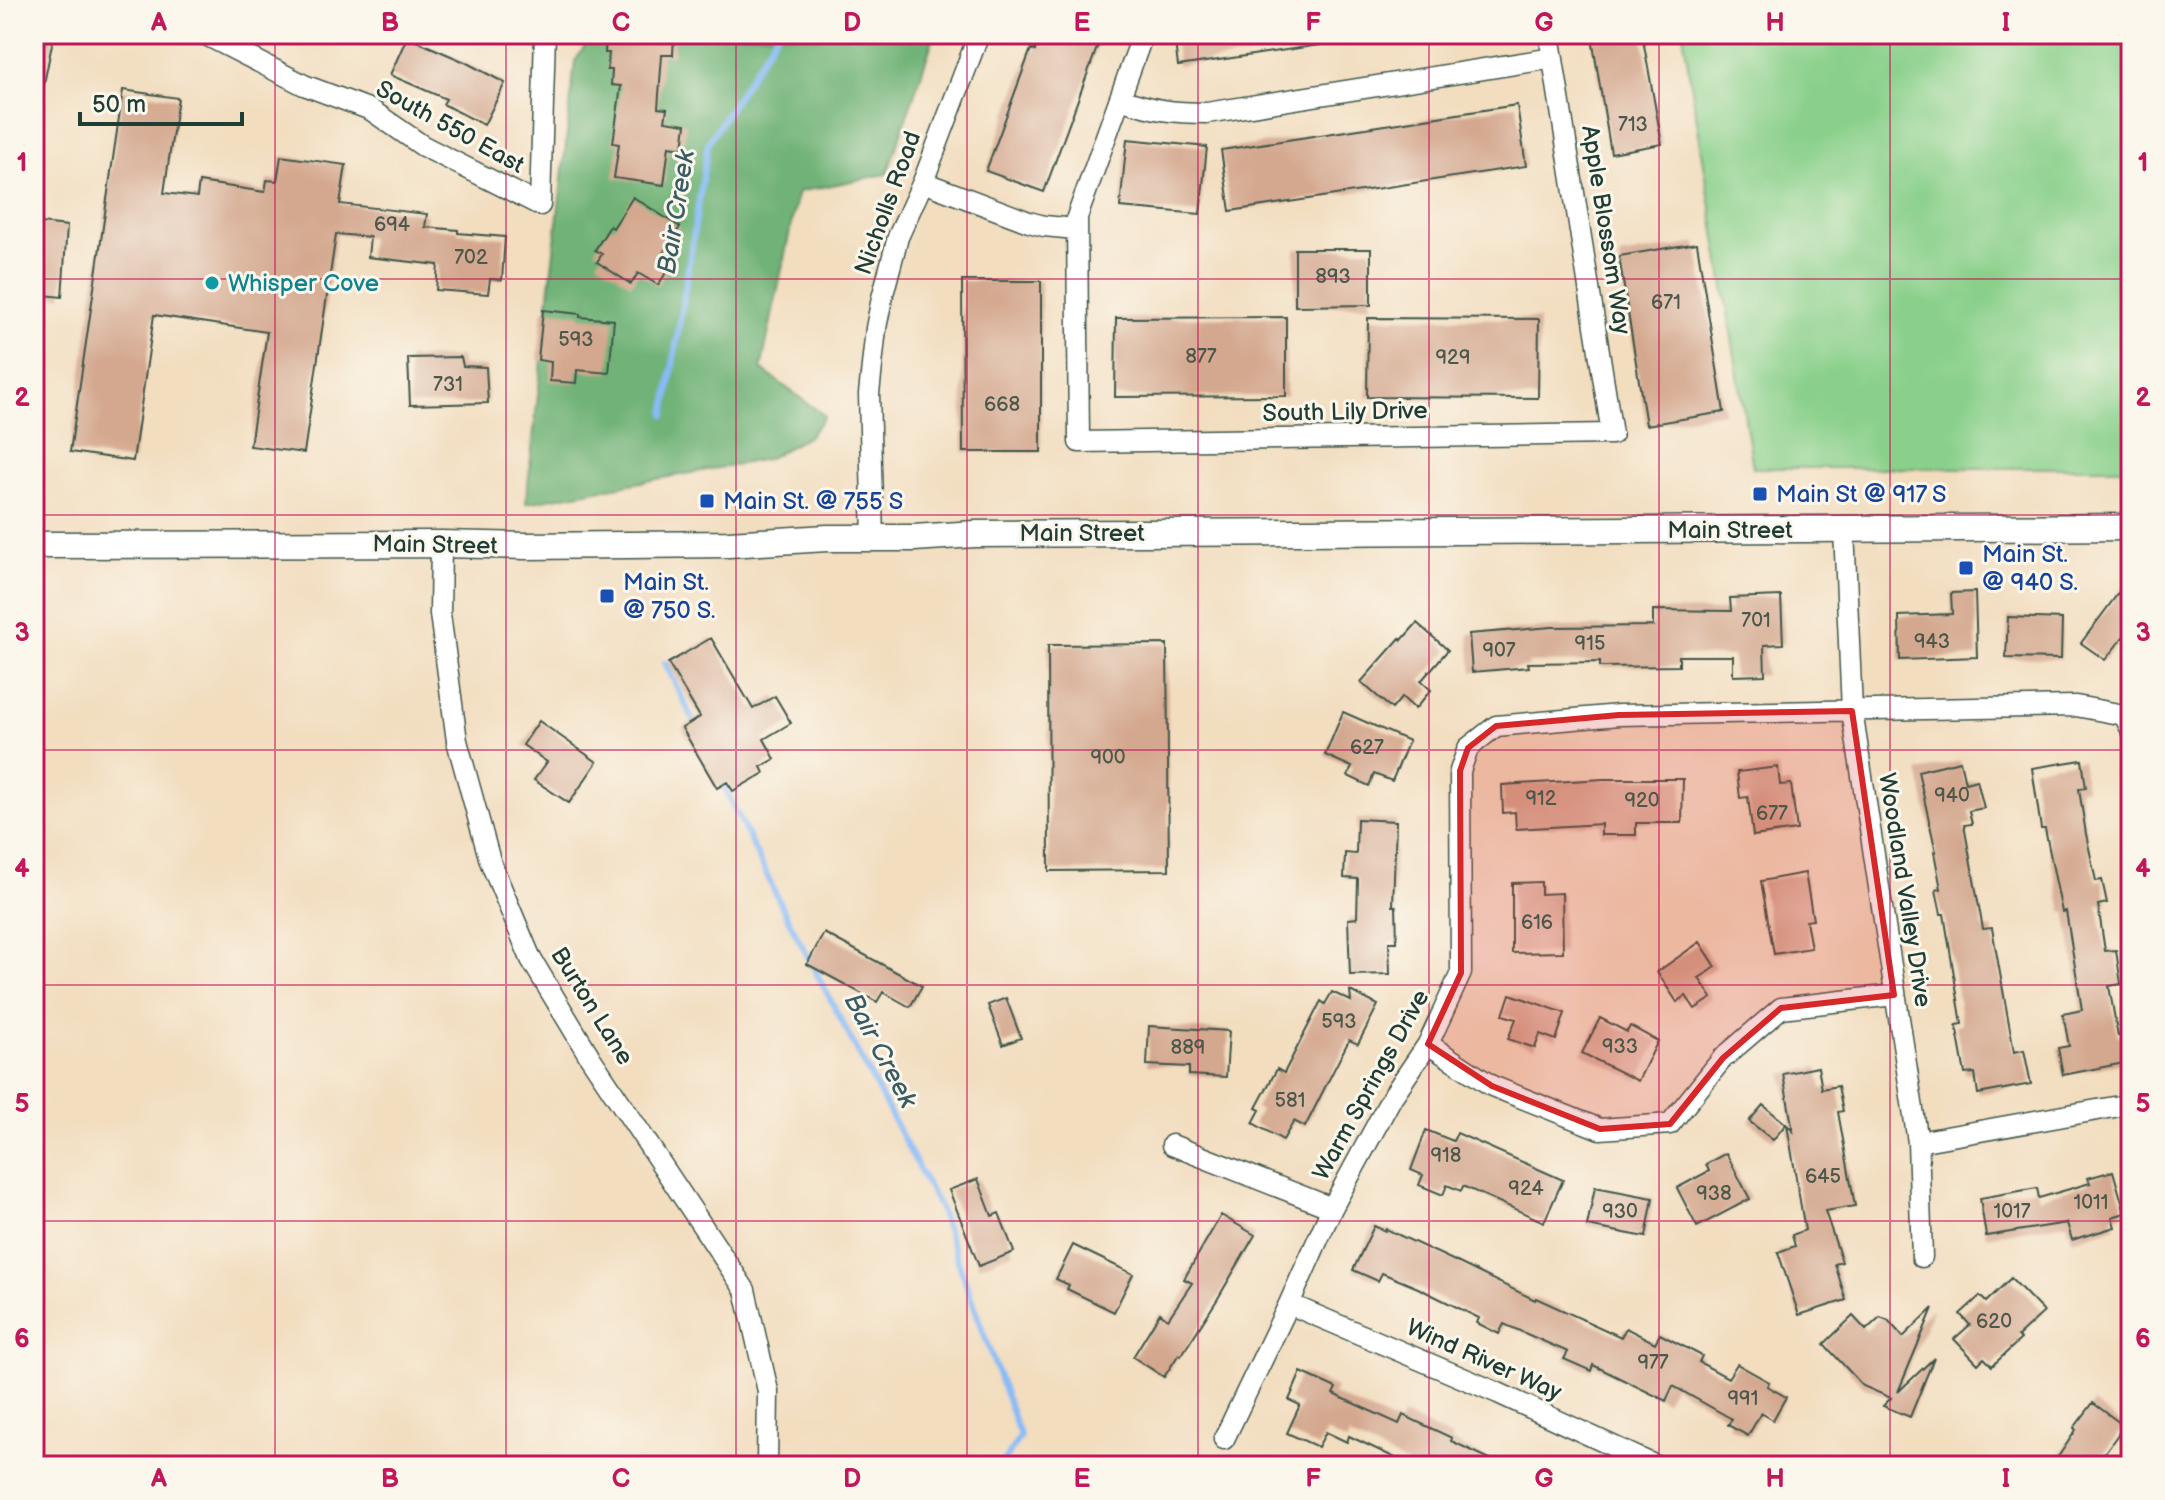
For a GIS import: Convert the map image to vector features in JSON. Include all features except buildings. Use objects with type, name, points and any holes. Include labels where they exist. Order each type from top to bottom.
[{"type":"main road","name":"Main Street","points":[[34,545],[526,546],[729,544],[1006,533],[2131,527]]},
{"type":"street","name":"South 550 East","points":[[204,34],[304,85],[371,110],[423,146],[540,205],[545,34]]},
{"type":"street","name":"Nicholls Road","points":[[873,539],[869,394],[876,328],[898,237],[923,182],[979,34]]},
{"type":"street","points":[[923,182],[1029,222],[1076,229],[1082,200],[1143,34]]},
{"type":"street","name":"Apple Blossom Way","points":[[1549,34],[1612,434]]},
{"type":"street","points":[[1120,99],[1154,110],[1207,113],[1553,58]]},
{"type":"street","name":"South Lily Drive","points":[[1076,229],[1079,442],[1612,434]]},
{"type":"street","name":"Woodland Valley Drive","points":[[1844,529],[1852,711],[1918,1142],[1922,1257]]},
{"type":"street","name":"Burton Lane","points":[[441,544],[440,614],[457,741],[490,861],[531,959],[590,1057],[745,1290],[768,1391],[767,1466]]},
{"type":"street","name":"Warm Springs Drive","points":[[1224,1439],[1332,1208],[1392,1097],[1428,1044],[1461,973],[1460,771],[1468,748],[1486,733],[1496,726],[1619,715],[2076,706],[2124,715],[2131,729]]},
{"type":"street","points":[[1428,1044],[1492,1086],[1600,1129],[1670,1124],[1723,1058],[1781,1008],[1894,995]]},
{"type":"street","points":[[1918,1142],[2131,1104]]},
{"type":"street","points":[[1172,1145],[1332,1208]]},
{"type":"street","name":"Wind River Way","points":[[1289,1304],[1498,1393],[1656,1466]]},
{"type":"highlighted area","points":[[1852,711],[1894,995],[1781,1008],[1723,1058],[1670,1124],[1600,1129],[1492,1086],[1428,1044],[1461,973],[1460,771],[1468,748],[1496,726],[1619,715]]},
{"type":"green space","points":[[593,34],[935,34],[887,174],[798,192],[761,369],[825,416],[809,436],[767,459],[526,503],[575,61]]},
{"type":"green space","points":[[1683,34],[2131,34],[2131,468],[1753,468]]},
{"type":"waterway","name":"Bair Creek","points":[[665,415],[708,143],[777,34]]},
{"type":"waterway","name":"Bair Creek","points":[[665,663],[697,728]]},
{"type":"waterway","name":"Bair Creek","points":[[720,778],[784,911],[939,1207],[1020,1436],[1001,1466]]},
{"type":"place","name":"Whisper Cove","points":[[212,283]]},
{"type":"place","name":"Main St @ 917 S","points":[[1760,494]]},
{"type":"place","name":"Main St. @ 755 S","points":[[707,501]]},
{"type":"place","name":"Main St. @ 940 S.","points":[[1966,568]]},
{"type":"place","name":"Main St. @ 750 S.","points":[[607,596]]}]
